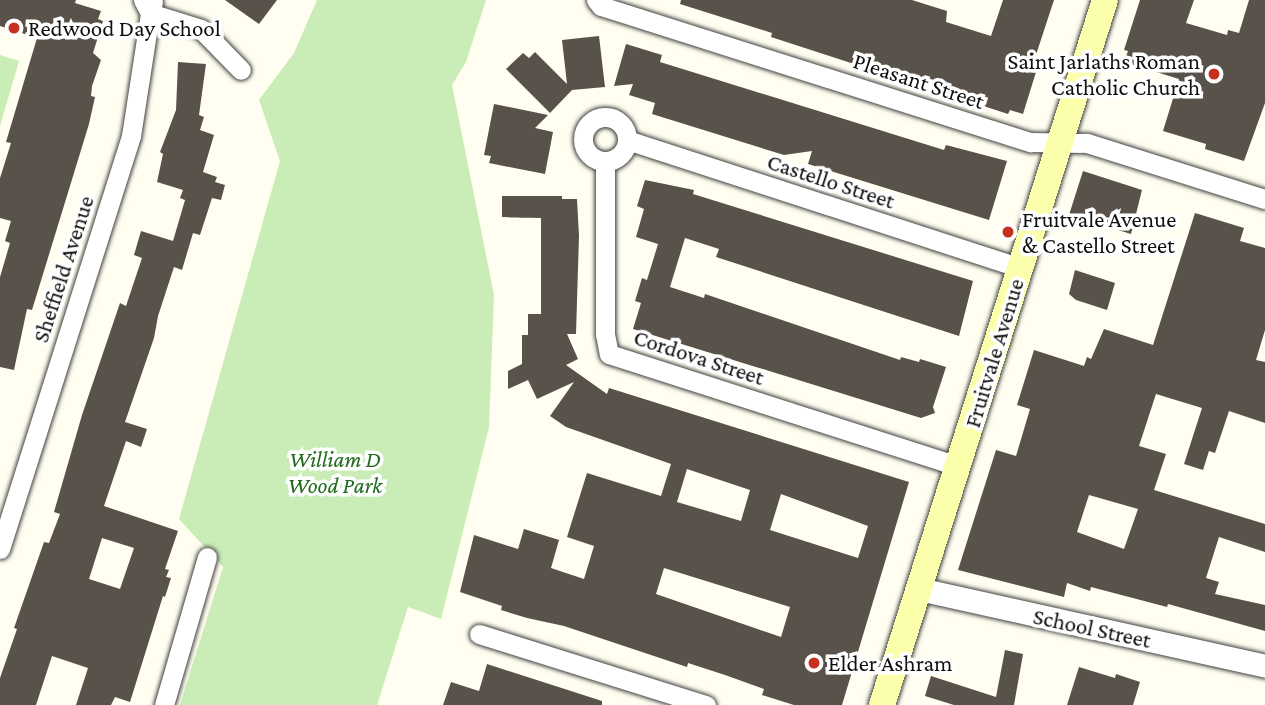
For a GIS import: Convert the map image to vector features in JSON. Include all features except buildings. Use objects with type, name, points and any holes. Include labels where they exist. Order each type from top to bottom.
[{"type":"main road","name":"Fruitvale Avenue","points":[[882,705],[1105,0]]},
{"type":"street","name":"Pleasant Street","points":[[598,3],[1031,142],[1087,143],[1265,199]]},
{"type":"street","points":[[149,4],[201,29],[241,70]]},
{"type":"street","name":"Sheffield Avenue","points":[[0,550],[131,136],[149,4]]},
{"type":"street","points":[[603,117],[622,126],[627,140],[622,152],[606,161],[591,157],[586,152],[582,137],[589,124],[603,117]]},
{"type":"street","name":"Castello Street","points":[[627,140],[1020,268]]},
{"type":"street","name":"Cordova Street","points":[[606,161],[605,334],[609,354],[958,466]]},
{"type":"street","points":[[164,705],[207,557]]},
{"type":"street","name":"School Street","points":[[919,589],[1265,666]]},
{"type":"street","points":[[479,634],[706,705]]},
{"type":"green space","name":"William D Wood Park","points":[[317,0],[486,0],[466,62],[452,85],[494,295],[489,427],[441,619],[408,607],[377,705],[180,705],[223,567],[179,519],[280,161],[259,100],[294,53]]},
{"type":"green space","points":[[0,55],[19,61],[0,126]]},
{"type":"place","name":"Redwood Day School","points":[[14,28]]},
{"type":"place","name":"Saint Jarlaths Roman Catholic Church","points":[[1214,74]]},
{"type":"place","name":"Fruitvale Avenue & Castello Street","points":[[1008,232]]},
{"type":"place","name":"Elder Ashram","points":[[814,663]]}]
